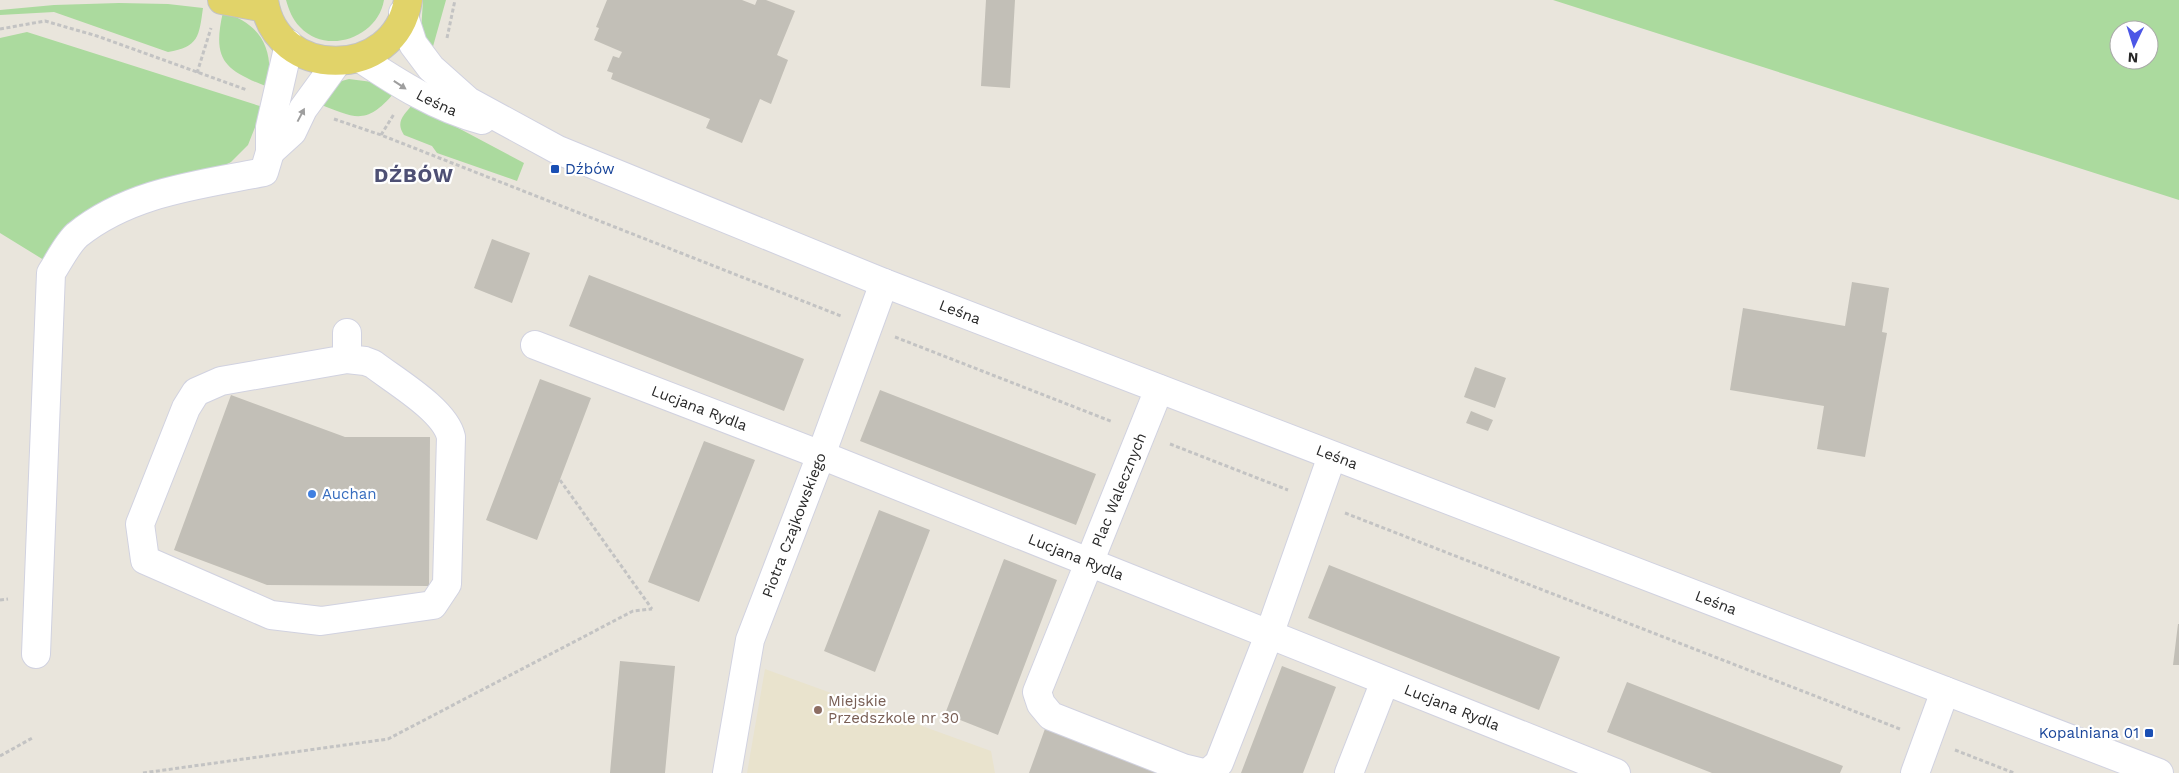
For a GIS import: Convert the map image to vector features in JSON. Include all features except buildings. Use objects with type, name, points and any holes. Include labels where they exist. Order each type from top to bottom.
[{"type":"main road","points":[[222,0],[265,4],[276,31],[296,51],[322,61],[349,59],[376,50],[396,30],[405,6]]},
{"type":"street","name":"Leśna","points":[[405,6],[413,44],[424,62],[468,101],[558,150],[884,283],[2159,773]]},
{"type":"street","points":[[36,654],[51,273],[76,236],[106,216],[169,190],[264,172],[270,152],[270,127],[289,44]]},
{"type":"street","points":[[270,152],[292,132],[304,109],[349,59]]},
{"type":"street","name":"Leśna","points":[[349,59],[410,91],[465,116],[520,130]]},
{"type":"street","name":"Piotra Czajkowskiego","points":[[727,773],[750,640],[884,283]]},
{"type":"street","name":"Lucjana Rydla","points":[[534,345],[821,455],[1089,564],[1616,773]]},
{"type":"street","points":[[347,346],[438,414],[449,429],[451,438],[447,584],[434,605],[321,621],[271,615],[145,560],[140,524],[186,408],[196,392],[221,381],[347,346]]},
{"type":"street","name":"Plac Walecznych","points":[[1159,389],[1037,692],[1042,704],[1051,716],[1183,768],[1204,773]]},
{"type":"street","points":[[1208,773],[1219,763],[1269,635],[1332,456]]},
{"type":"street","points":[[1349,773],[1385,681]]},
{"type":"street","points":[[1915,773],[1945,691]]},
{"type":"path","points":[[0,29],[45,22],[97,36],[276,100]]},
{"type":"path","points":[[197,73],[211,25]]},
{"type":"path","points":[[304,109],[381,134],[867,326],[2014,773]]},
{"type":"path","points":[[143,773],[388,739],[633,611],[652,609],[560,480]]},
{"type":"path","points":[[0,756],[34,737]]},
{"type":"shaded area","name":"Miejskie Przedszkole nr 30","points":[[765,669],[991,751],[995,773],[747,773]]},
{"type":"green space","points":[[286,0],[384,0],[380,13],[372,24],[350,38],[337,41],[311,36],[293,18]]},
{"type":"green space","points":[[423,0],[446,0],[432,50],[421,32]]},
{"type":"green space","points":[[1553,0],[2179,0],[2179,200]]},
{"type":"green space","points":[[168,4],[203,8],[196,39],[186,47],[168,52],[54,12],[0,15],[0,10],[54,5]]},
{"type":"green space","points":[[223,12],[247,23],[262,39],[269,61],[268,87],[241,75],[225,61],[219,42]]},
{"type":"green space","points":[[27,32],[263,107],[248,145],[231,162],[214,171],[141,186],[52,265],[0,233],[0,38]]},
{"type":"green space","points":[[349,79],[372,82],[394,93],[376,111],[367,115],[360,116],[342,113],[319,104],[338,82]]},
{"type":"green space","points":[[413,104],[524,163],[517,181],[437,153],[432,146],[404,135],[400,126],[401,122]]},
{"type":"place","name":"Dźbów","points":[[555,169]]},
{"type":"place","name":"Auchan","points":[[312,494]]},
{"type":"place","name":"Miejskie Przedszkole nr 30","points":[[818,710]]},
{"type":"place","name":"Kopalniana 01","points":[[2149,733]]},
{"type":"district","name":"DŹBÓW","points":[[414,175]]}]
